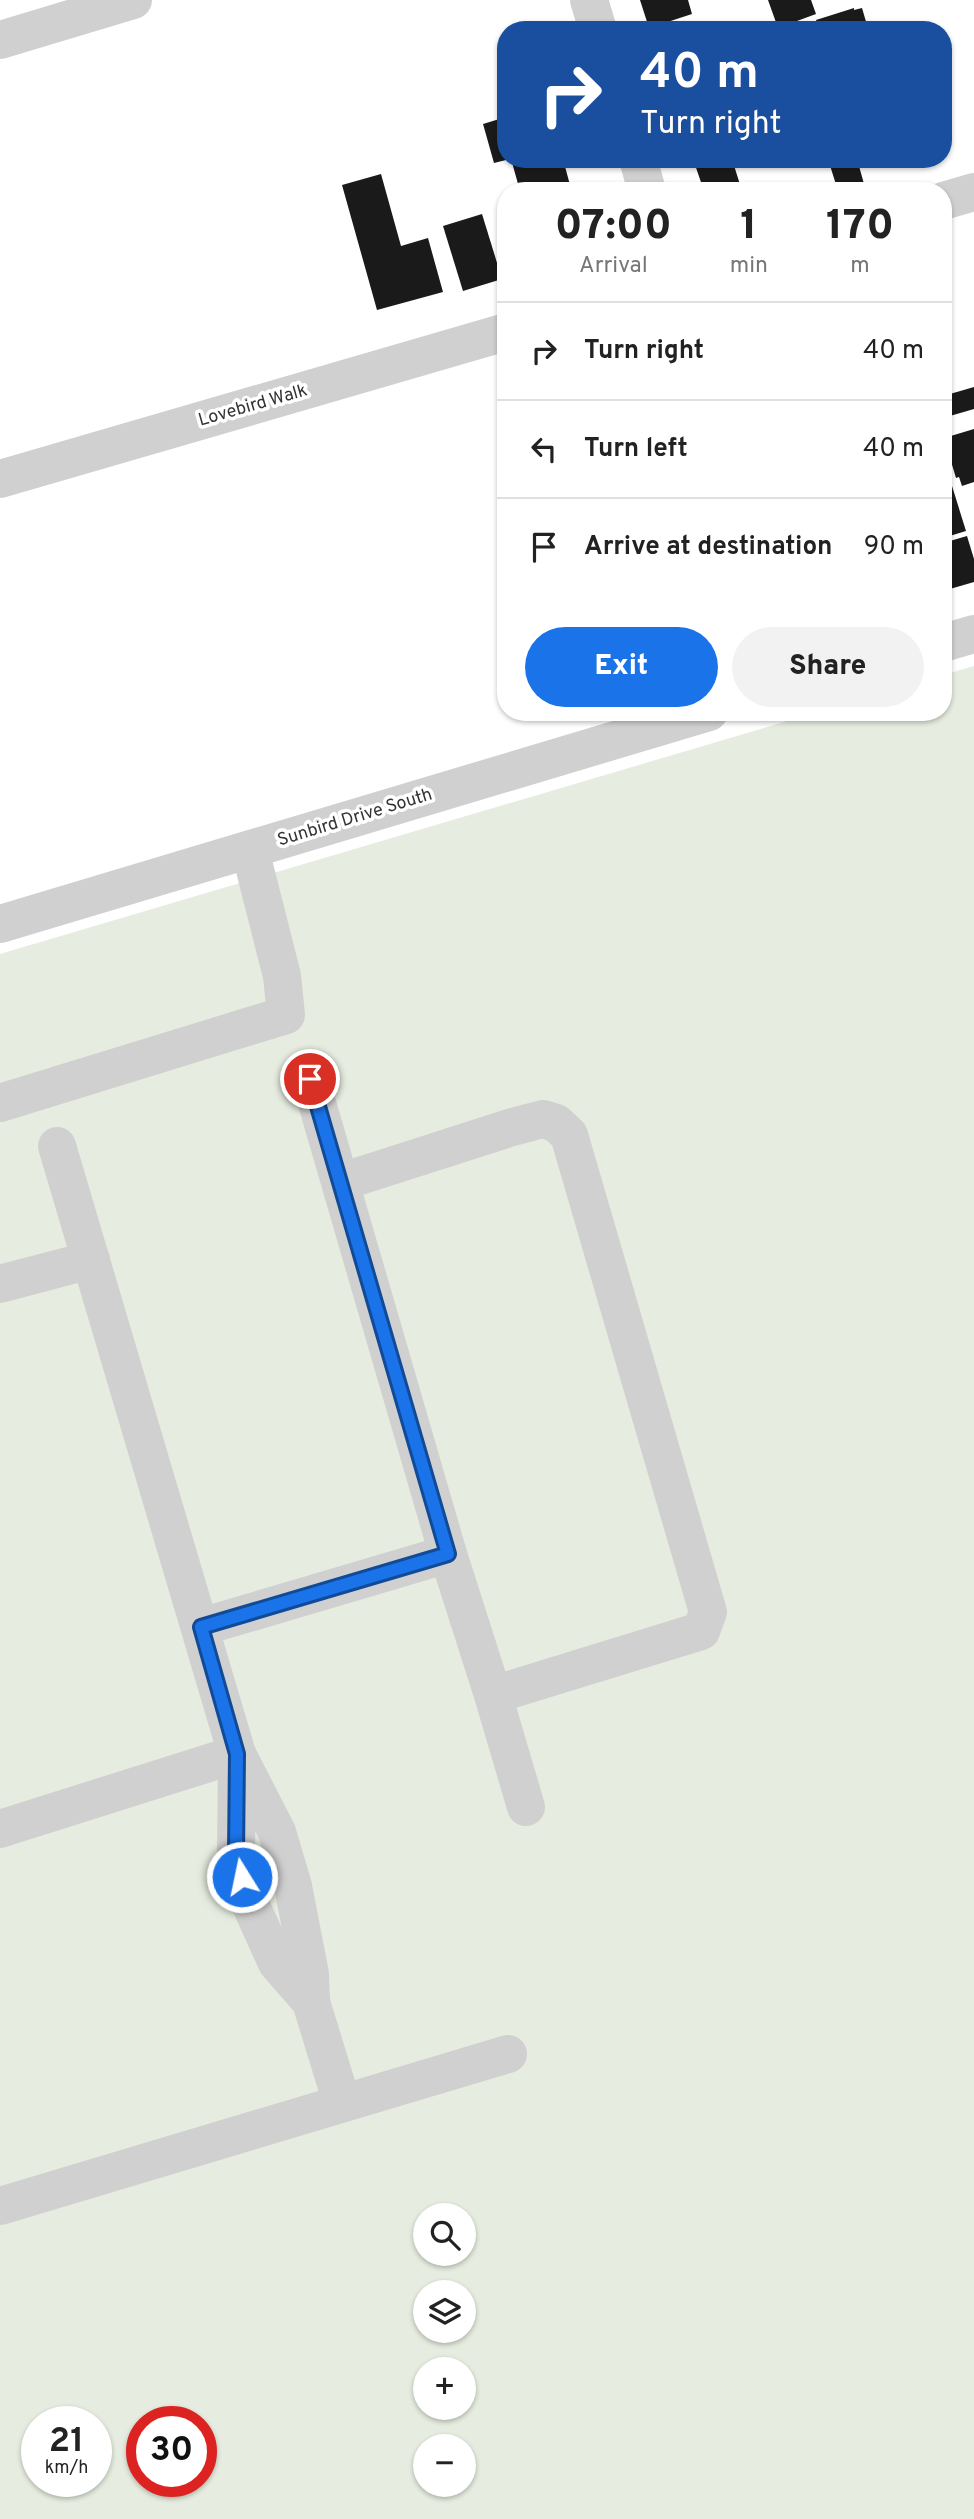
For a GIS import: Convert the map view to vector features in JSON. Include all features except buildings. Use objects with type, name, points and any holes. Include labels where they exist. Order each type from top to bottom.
[{"type":"street","points":[[0,40],[133,0]]},
{"type":"street","points":[[589,0],[595,21]]},
{"type":"street","points":[[952,198],[974,192]]},
{"type":"street","name":"Lovebird Walk","points":[[0,480],[497,335]]},
{"type":"street","points":[[952,640],[974,634]]},
{"type":"street","name":"Sunbird Drive South","points":[[0,924],[679,721]]},
{"type":"street","points":[[0,1103],[286,1015],[282,976],[250,850]]},
{"type":"street","points":[[310,1079],[448,1554],[526,1807]]},
{"type":"street","points":[[341,1182],[543,1119],[556,1123],[569,1135],[607,1263],[708,1612],[701,1630],[493,1695]]},
{"type":"street","points":[[57,1146],[237,1754],[277,1832],[284,1854],[310,1974],[311,2002],[342,2103]]},
{"type":"street","points":[[0,1284],[91,1260]]},
{"type":"street","points":[[201,1627],[448,1554]]},
{"type":"street","points":[[0,1829],[237,1754]]},
{"type":"street","points":[[0,2206],[508,2054]]},
{"type":"shaded area","points":[[974,666],[974,2519],[0,2519],[0,954],[788,721],[952,721],[952,672]]},
{"type":"route","points":[[242,1877],[236,1855],[237,1754],[201,1627],[448,1554],[310,1079]]}]
